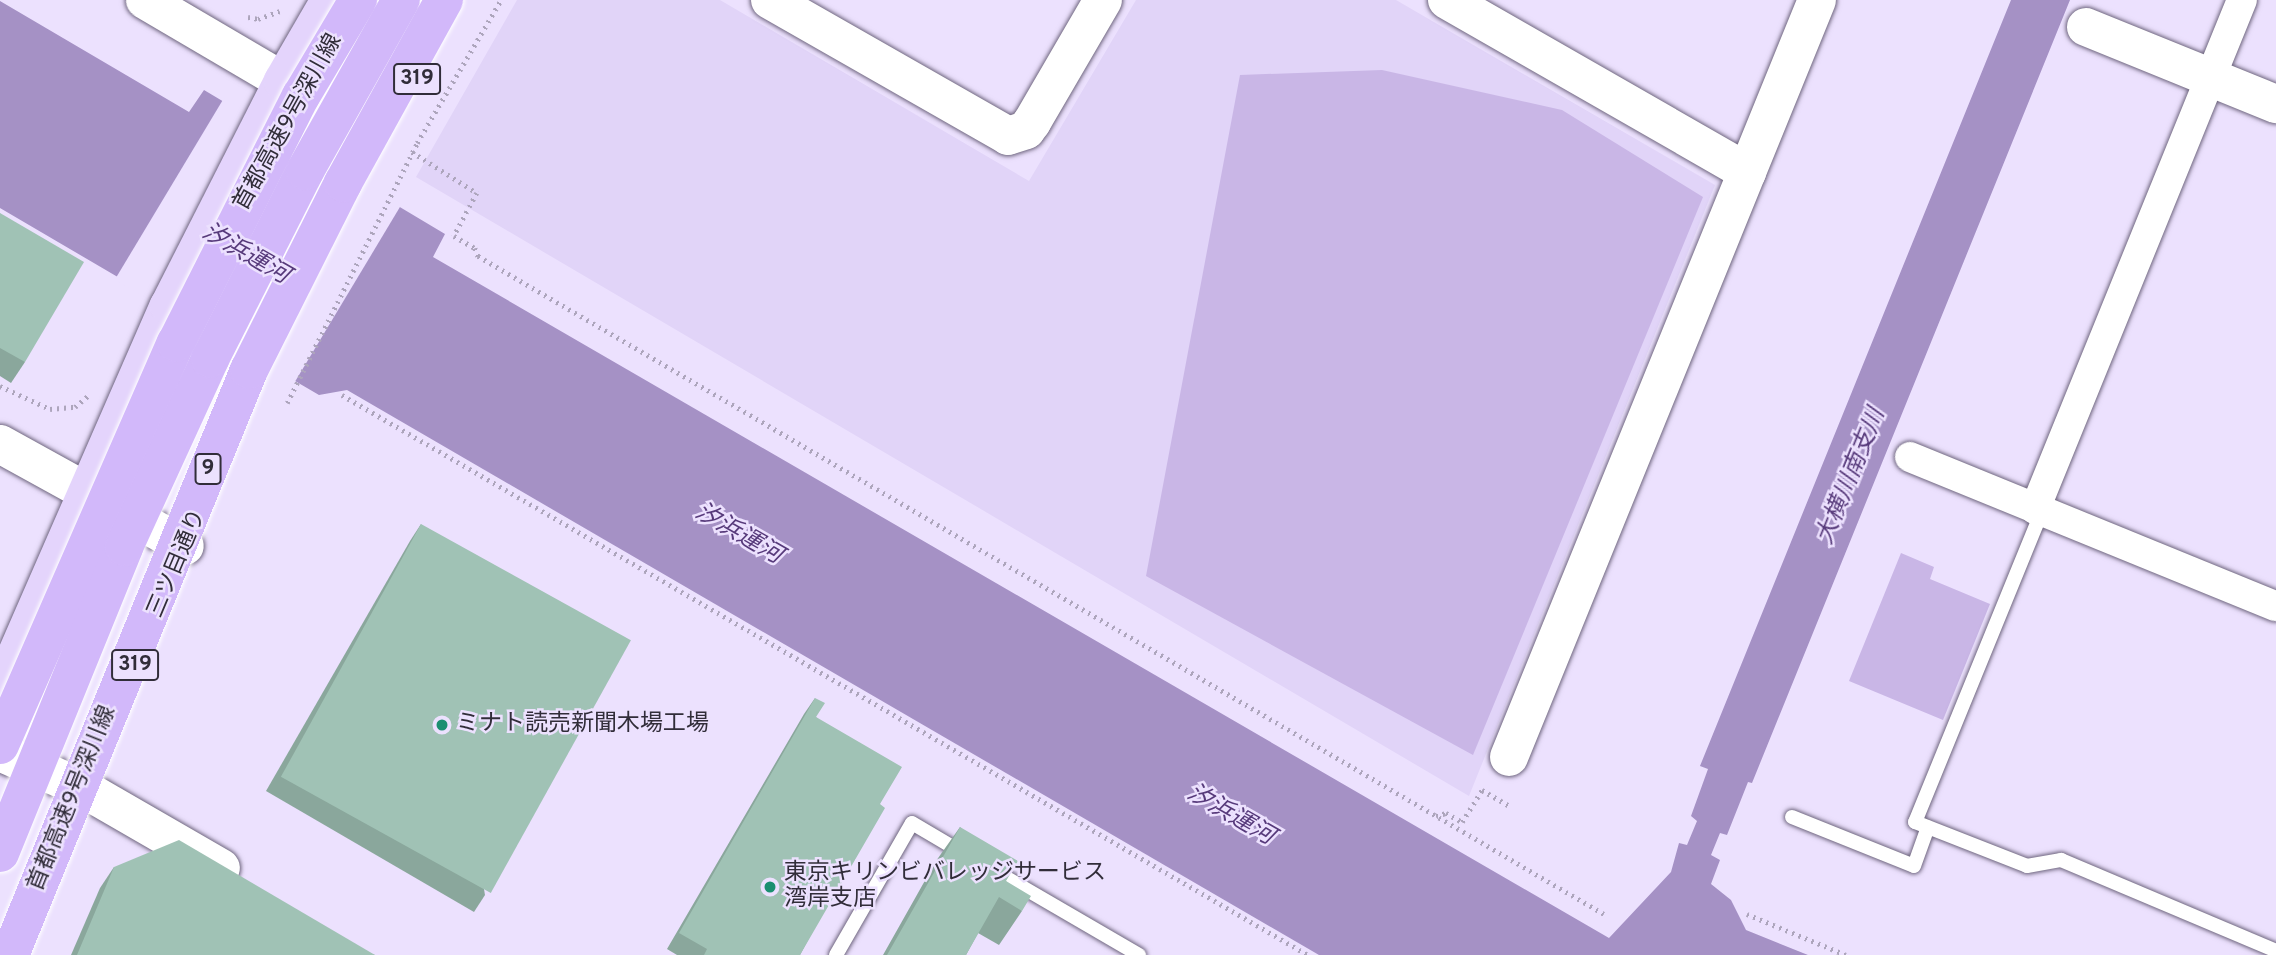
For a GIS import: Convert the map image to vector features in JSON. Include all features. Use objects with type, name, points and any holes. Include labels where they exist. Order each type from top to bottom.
[{"type":"highway","name":"首都高速9号深川線","points":[[0,745],[90,530],[181,331],[301,96],[358,0]]},
{"type":"highway","points":[[0,853],[124,547],[210,359],[305,171],[401,0]]},
{"type":"highway","name":"首都高速9号深川線","points":[[10,955],[249,370],[343,183],[444,0]]},
{"type":"main road","points":[[0,692],[169,306],[283,80],[330,0]]},
{"type":"main road","name":"三ツ目通り","points":[[21,955],[84,789],[185,546],[273,392],[372,159],[463,0]]},
{"type":"street","points":[[145,0],[283,80]]},
{"type":"street","points":[[770,0],[1008,136],[1026,130],[1032,122],[1103,0]]},
{"type":"street","points":[[1447,0],[1746,172]]},
{"type":"street","points":[[1509,757],[1817,0]]},
{"type":"street","points":[[2038,510],[2242,0]]},
{"type":"street","points":[[2086,27],[2276,104]]},
{"type":"street","points":[[0,444],[85,494],[185,546]]},
{"type":"street","points":[[1910,457],[2276,606]]},
{"type":"street","points":[[0,752],[84,789],[252,886]]},
{"type":"lane","points":[[2038,510],[1915,822],[2027,866],[2061,860],[2276,951]]},
{"type":"lane","points":[[1792,817],[1914,866],[1928,827]]},
{"type":"lane","points":[[836,955],[912,822],[1139,955]]},
{"type":"path","points":[[273,392],[501,0]]},
{"type":"path","points":[[244,16],[258,19],[288,5]]},
{"type":"path","points":[[412,152],[477,193],[454,236],[475,248],[478,256],[1604,914]]},
{"type":"path","points":[[0,386],[50,409],[75,407],[92,391]]},
{"type":"path","points":[[342,395],[1308,955]]},
{"type":"path","points":[[1436,816],[1446,813],[1462,822],[1482,790],[1510,806]]},
{"type":"path","points":[[1747,914],[1846,955]]},
{"type":"shaded area","points":[[517,0],[720,0],[1029,181],[1136,0],[1396,0],[1715,185],[1469,796],[416,177]]},
{"type":"shaded area","points":[[1382,70],[1562,110],[1703,197],[1473,755],[1146,576],[1240,75]]},
{"type":"shaded area","points":[[1901,553],[1934,567],[1930,579],[1990,604],[1943,720],[1849,681]]},
{"type":"water","points":[[2011,0],[2070,0],[1752,783],[1748,782],[1727,835],[1720,833],[1711,855],[1720,860],[1711,884],[1731,900],[1746,930],[1808,955],[1319,955],[347,390],[319,395],[0,208],[0,1],[189,112],[204,90],[445,234],[433,257],[1609,938],[1671,872],[1679,843],[1687,845],[1697,821],[1691,816],[1708,769],[1700,766]]},
{"type":"pier","points":[[224,98],[401,205],[292,386],[115,280]]},
{"type":"building","points":[[0,213],[84,262],[25,362],[0,348]]},
{"type":"building","name":"ミナト読売新聞木場工場","points":[[421,524],[631,640],[491,893],[281,777]]},
{"type":"building","name":"東京キリンビバレッジサービス 湾岸支店","points":[[815,698],[825,703],[816,717],[902,767],[880,804],[885,808],[800,955],[704,955],[707,949],[679,933]]},
{"type":"building","points":[[960,827],[1018,861],[1006,881],[1031,896],[1022,911],[999,897],[966,955],[887,955]]},
{"type":"building","points":[[179,840],[375,955],[77,955],[114,867]]},
{"type":"place","name":"ミナト読売新聞木場工場","points":[[442,725]]},
{"type":"place","name":"東京キリンビバレッジサービス 湾岸支店","points":[[770,887]]},
{"type":"water label","name":"汐浜運河","points":[[245,255]]},
{"type":"water label","name":"大横川南支川","points":[[1852,477]]},
{"type":"water label","name":"汐浜運河","points":[[738,535]]},
{"type":"water label","name":"汐浜運河","points":[[1230,816]]}]
